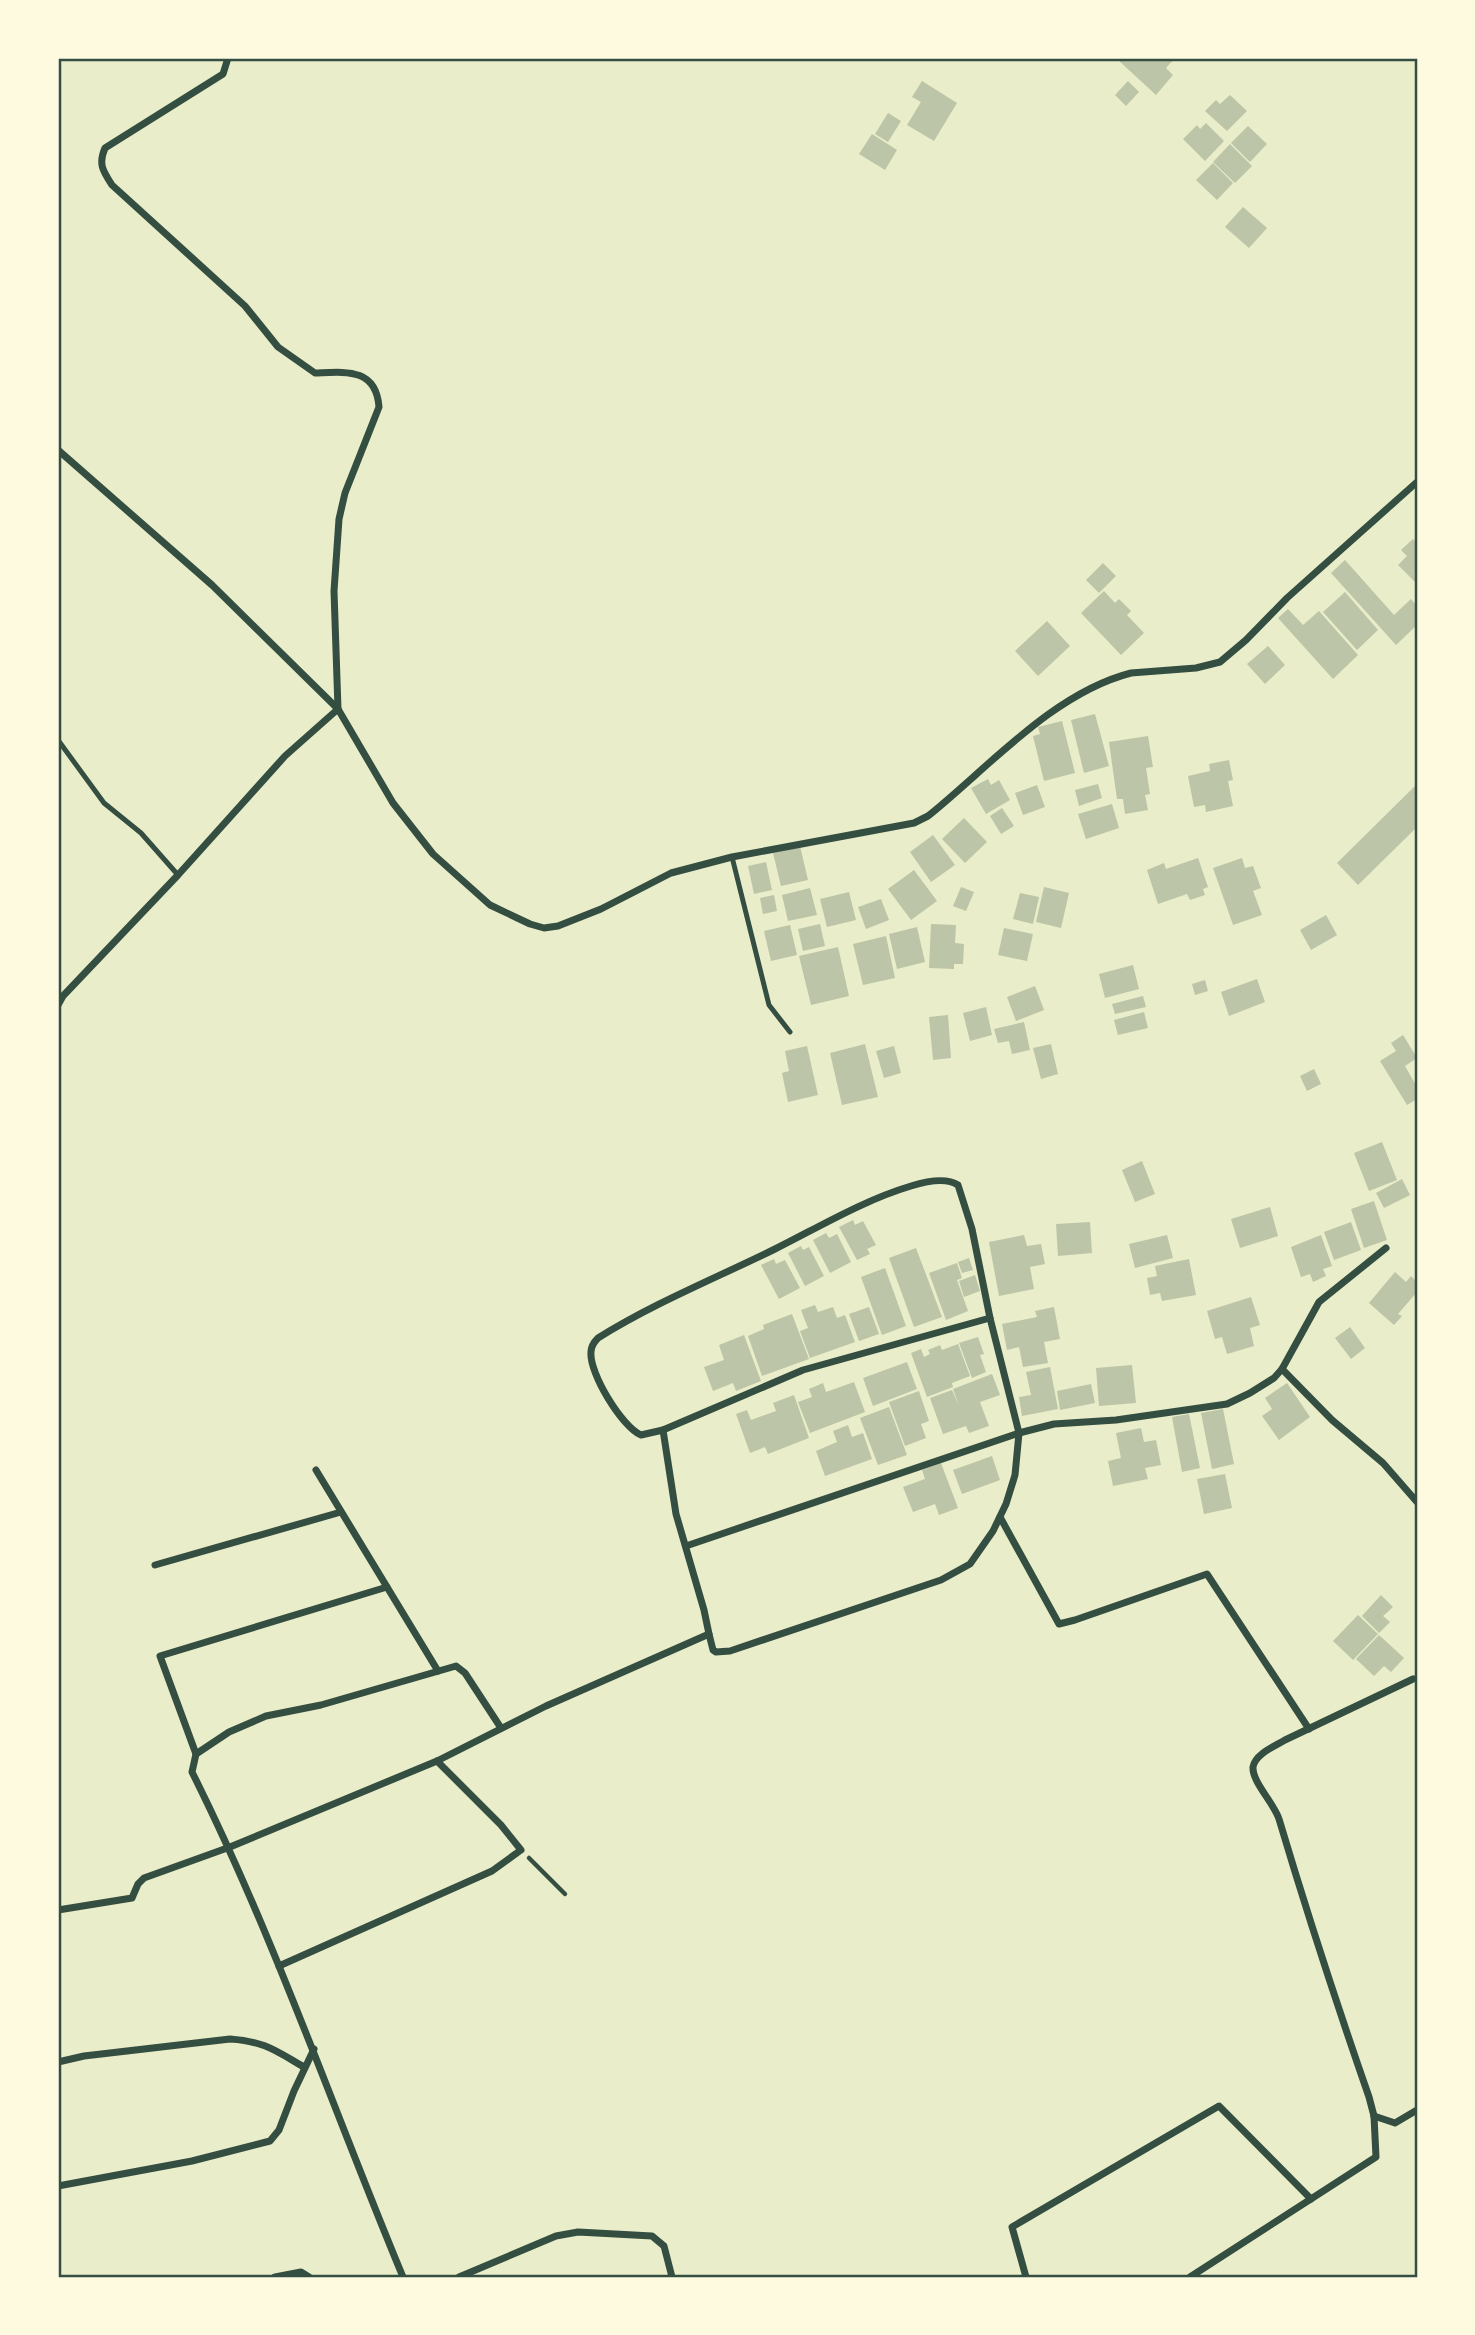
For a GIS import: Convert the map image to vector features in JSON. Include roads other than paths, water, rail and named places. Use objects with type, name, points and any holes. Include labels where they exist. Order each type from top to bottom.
[{"type":"street","points":[[228,58],[223,74],[105,148],[101,158],[102,170],[112,185],[245,306],[278,347],[315,373],[338,370],[355,374],[372,386],[378,396],[379,407],[345,493],[339,519],[334,591],[338,709]]},
{"type":"street","points":[[58,450],[212,585],[338,709],[393,803],[433,854],[490,905],[544,928],[576,920],[671,873],[732,857],[914,823],[928,816],[1037,722],[1082,694],[1131,673],[1196,668],[1220,662],[1417,482]]},
{"type":"street","points":[[58,1005],[60,993],[178,875],[285,756],[338,709]]},
{"type":"street","points":[[663,1430],[676,1514],[713,1650],[722,1653],[941,1580],[970,1564],[983,1548],[1000,1517],[1015,1475],[1019,1433],[990,1318],[972,1229],[961,1191],[954,1182],[944,1180],[912,1185],[876,1199],[636,1314],[598,1338],[593,1343],[590,1354],[597,1376],[616,1413],[628,1428],[641,1435],[663,1430],[803,1370],[990,1318]]},
{"type":"street","points":[[686,1546],[1019,1433],[1055,1424],[1116,1420],[1227,1404],[1274,1378],[1282,1369],[1319,1302],[1385,1248]]},
{"type":"street","points":[[1282,1369],[1332,1420],[1383,1463],[1417,1502]]},
{"type":"street","points":[[316,1470],[438,1671]]},
{"type":"street","points":[[155,1565],[341,1511]]},
{"type":"street","points":[[1000,1517],[1059,1624],[1207,1574],[1309,1729]]},
{"type":"street","points":[[387,1587],[160,1656],[196,1754],[192,1772],[230,1847],[314,2049],[403,2277]]},
{"type":"street","points":[[58,1910],[132,1898],[144,1878],[230,1847],[437,1761],[546,1706],[709,1634]]},
{"type":"street","points":[[196,1754],[229,1731],[266,1716],[321,1705],[456,1666],[465,1672],[501,1728]]},
{"type":"street","points":[[1189,2277],[1376,2157],[1374,2116],[1320,1958],[1277,1812],[1255,1778],[1253,1767],[1256,1760],[1267,1750],[1413,1679]]},
{"type":"street","points":[[279,1966],[492,1871],[521,1850],[501,1825],[437,1761]]},
{"type":"street","points":[[58,2062],[122,2051],[230,2039],[254,2040],[304,2067]]},
{"type":"street","points":[[58,2186],[191,2161],[263,2144],[275,2137],[279,2130],[314,2049]]},
{"type":"street","points":[[1026,2277],[1012,2227],[1219,2106],[1311,2199]]},
{"type":"street","points":[[1374,2116],[1395,2123],[1417,2110]]},
{"type":"street","points":[[459,2277],[555,2236],[578,2232],[652,2236],[664,2246],[672,2277]]},
{"type":"street","points":[[275,2277],[301,2272],[309,2277]]},
{"type":"lane","points":[[58,740],[104,803],[141,833],[178,875]]},
{"type":"lane","points":[[732,857],[769,1005],[790,1032]]}]
